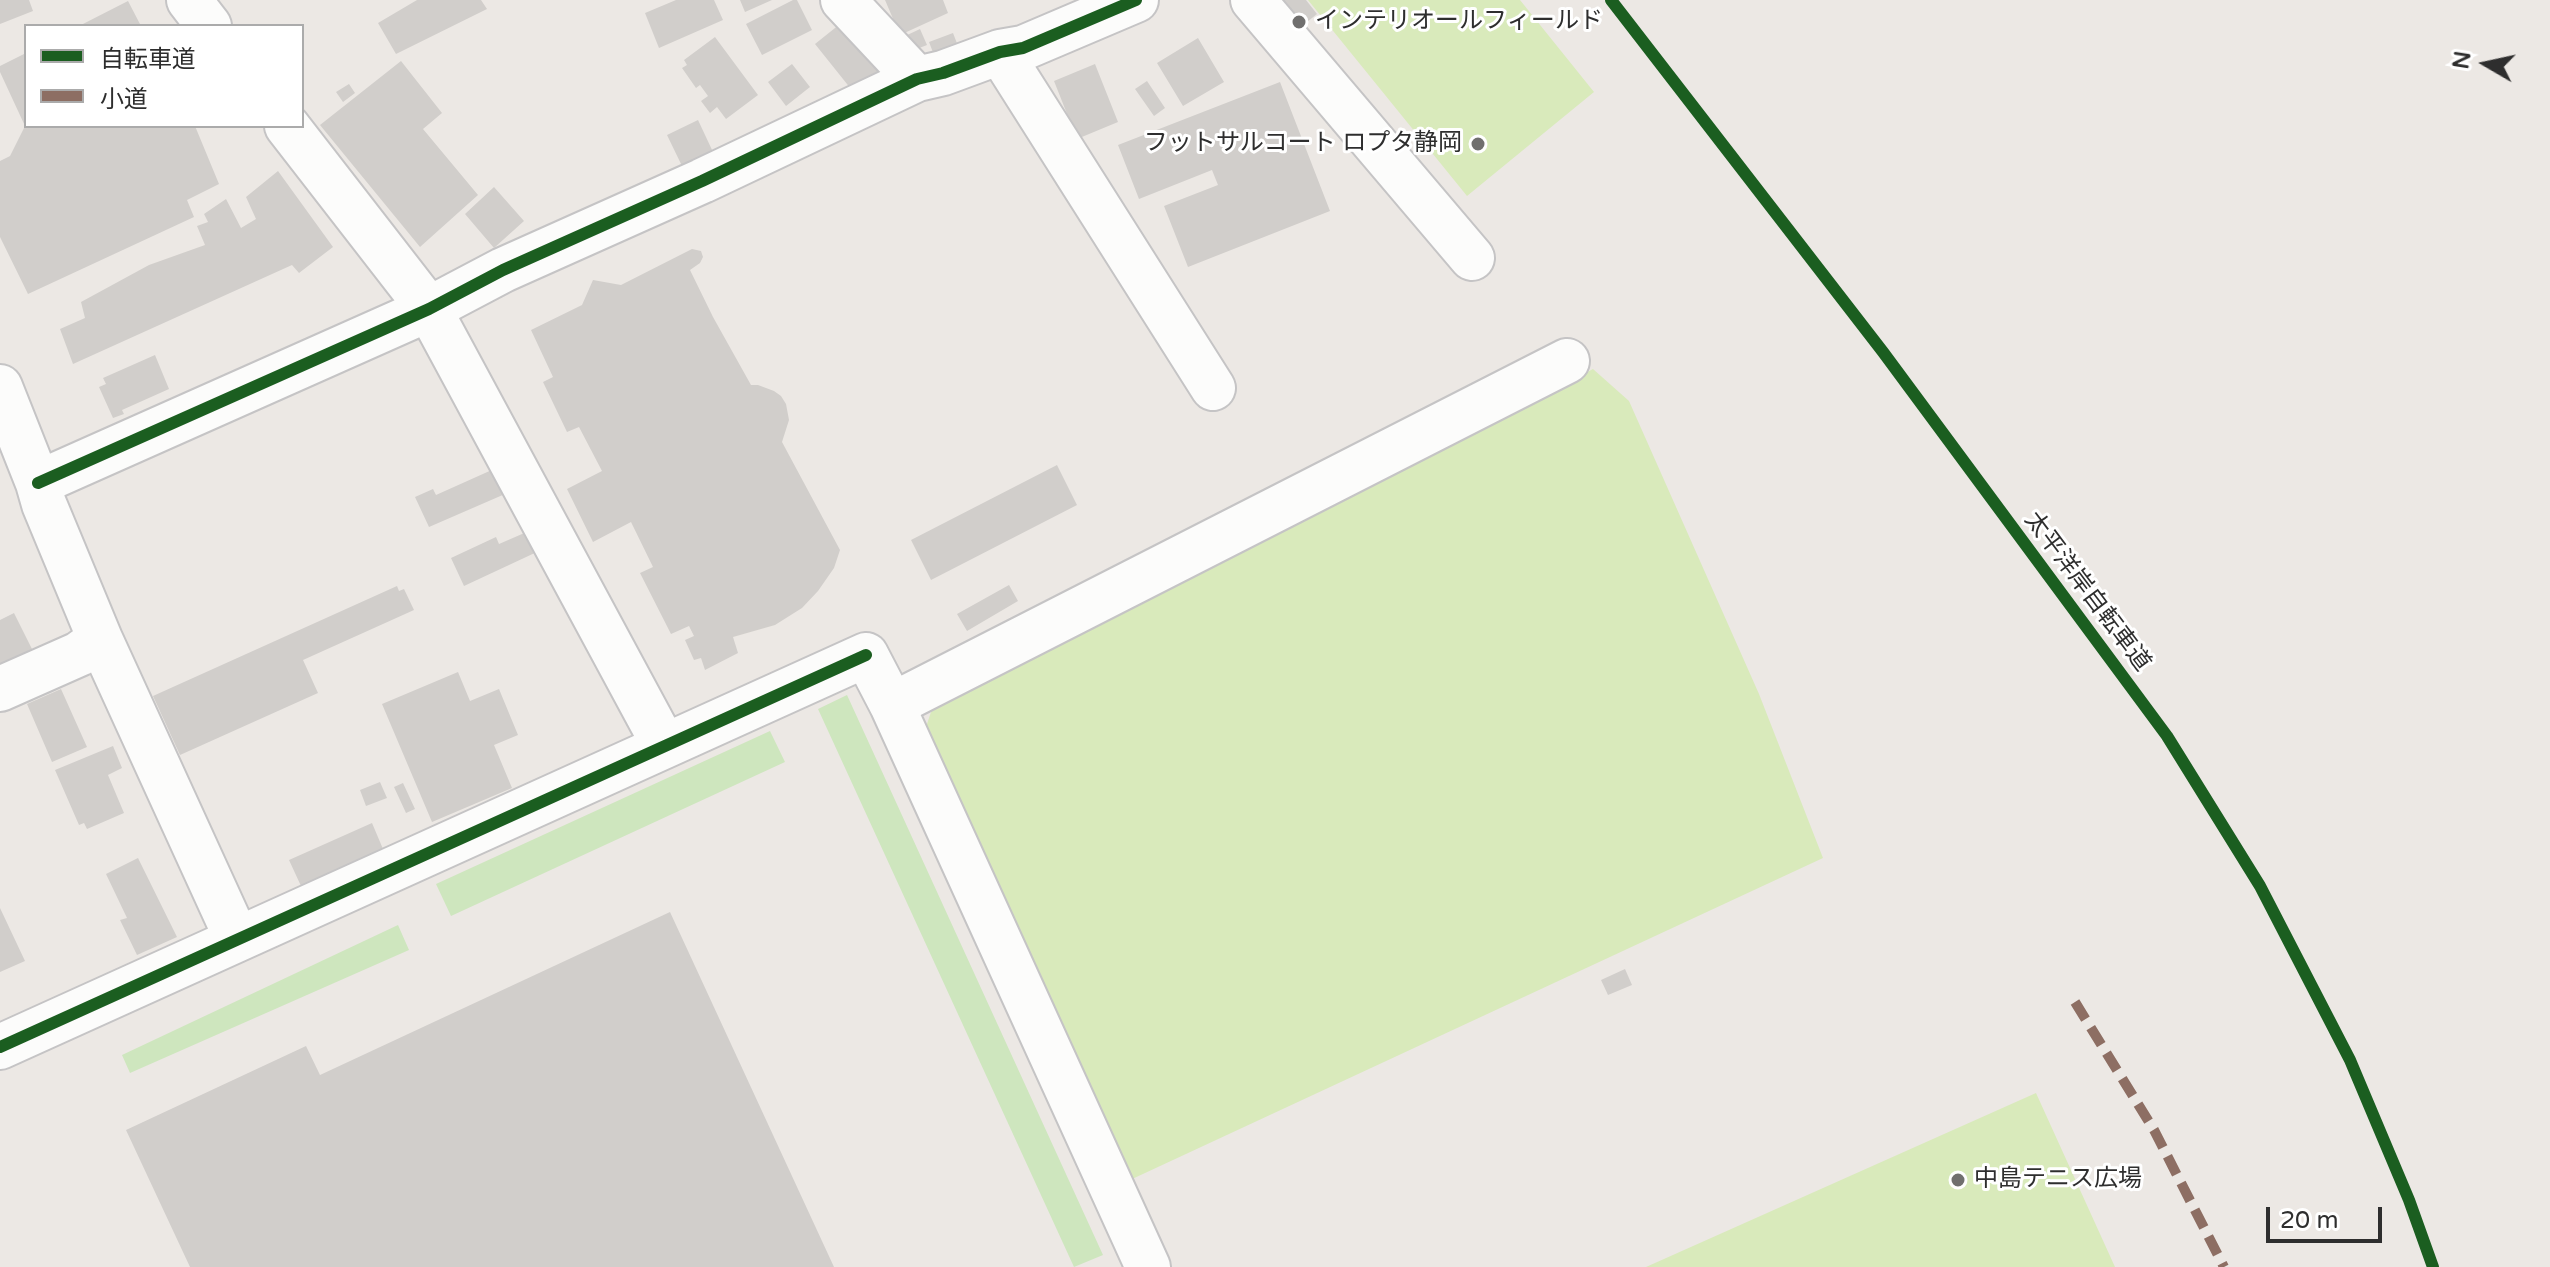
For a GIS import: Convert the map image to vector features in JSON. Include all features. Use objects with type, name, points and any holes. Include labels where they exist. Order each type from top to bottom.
[{"type":"street","points":[[189,0],[207,24]]},
{"type":"street","points":[[843,0],[917,79]]},
{"type":"street","points":[[38,483],[429,309],[503,270],[702,181],[917,79],[1000,52],[1023,48],[1136,0]]},
{"type":"street","points":[[1253,0],[1472,258]]},
{"type":"street","points":[[1000,52],[1213,388]]},
{"type":"street","points":[[289,128],[429,309],[664,745]]},
{"type":"street","points":[[892,705],[1567,361]]},
{"type":"street","points":[[0,387],[100,639],[237,939]]},
{"type":"street","points":[[0,689],[79,654],[100,639]]},
{"type":"street","points":[[0,1047],[866,655],[892,705],[1148,1267]]},
{"type":"green space","name":"フットサルコート ロプタ静岡","points":[[1308,0],[1520,0],[1594,92],[1467,196]]},
{"type":"green space","points":[[1593,369],[1629,401],[1759,694],[1823,858],[1130,1180],[925,730],[932,709]]},
{"type":"green space","points":[[847,695],[1103,1255],[1074,1267],[818,709]]},
{"type":"green space","points":[[770,731],[785,762],[451,916],[436,884]]},
{"type":"green space","points":[[398,925],[409,950],[130,1073],[122,1055]]},
{"type":"green space","name":"中島テニス広場","points":[[2036,1093],[2115,1267],[1646,1267]]},
{"type":"building","points":[[0,0],[29,0],[33,11],[0,24]]},
{"type":"building","points":[[417,0],[481,0],[487,9],[396,54],[378,23]]},
{"type":"building","points":[[676,0],[714,0],[723,20],[659,48],[645,13]]},
{"type":"building","points":[[740,0],[772,0],[745,12]]},
{"type":"building","points":[[797,0],[812,30],[762,55],[746,24]]},
{"type":"building","points":[[885,0],[943,0],[948,13],[900,35]]},
{"type":"building","name":"インテリオールフィールド","points":[[1281,0],[1306,0],[1317,14],[1297,30]]},
{"type":"building","points":[[128,1],[140,24],[83,24]]},
{"type":"building","points":[[840,24],[884,71],[855,94],[815,44]]},
{"type":"building","points":[[920,29],[927,45],[909,52],[903,37]]},
{"type":"building","points":[[953,33],[958,46],[934,55],[929,42]]},
{"type":"building","points":[[715,37],[758,95],[726,119],[717,107],[710,113],[701,101],[708,96],[700,85],[696,88],[682,68],[687,65],[684,60]]},
{"type":"building","points":[[1198,38],[1224,82],[1183,106],[1157,63]]},
{"type":"building","points":[[24,54],[24,124],[0,72],[0,66]]},
{"type":"building","points":[[401,61],[442,113],[423,129],[478,195],[420,247],[320,125]]},
{"type":"building","points":[[792,64],[810,87],[786,106],[768,82]]},
{"type":"building","points":[[1095,64],[1118,122],[1077,139],[1054,81]]},
{"type":"building","points":[[1147,81],[1165,108],[1154,116],[1135,89]]},
{"type":"building","points":[[1280,82],[1330,211],[1188,267],[1164,206],[1218,185],[1212,170],[1139,199],[1118,145]]},
{"type":"building","points":[[349,84],[355,93],[343,102],[336,92]]},
{"type":"building","points":[[698,120],[713,152],[682,166],[667,135]]},
{"type":"building","points":[[24,128],[196,128],[219,184],[187,200],[194,217],[28,294],[0,237],[0,161],[10,156]]},
{"type":"building","points":[[278,171],[333,247],[299,273],[292,265],[73,364],[60,329],[85,318],[81,302],[149,265],[205,245],[197,226],[208,222],[204,214],[226,199],[241,228],[256,219],[246,197]]},
{"type":"building","points":[[494,187],[524,221],[494,248],[465,214]]},
{"type":"building","points":[[692,249],[701,251],[703,257],[690,270],[751,385],[774,391],[786,404],[789,420],[782,442],[840,550],[834,568],[802,608],[775,625],[733,637],[738,653],[705,670],[701,658],[694,660],[685,640],[694,636],[689,626],[671,634],[640,573],[653,567],[631,522],[593,542],[567,489],[602,471],[579,427],[567,432],[543,382],[553,377],[531,330],[582,305],[593,280],[621,285]]},
{"type":"building","points":[[155,355],[169,389],[122,410],[124,414],[113,418],[99,387],[106,384],[103,378]]},
{"type":"building","points":[[1057,465],[1077,505],[931,580],[911,540]]},
{"type":"building","points":[[494,469],[505,494],[429,527],[415,497],[433,489],[436,495]]},
{"type":"building","points":[[529,531],[539,551],[464,586],[451,558],[496,537],[499,544]]},
{"type":"building","points":[[1009,585],[1018,601],[967,631],[957,614]]},
{"type":"building","points":[[397,586],[399,591],[404,589],[414,610],[303,660],[318,693],[180,755],[153,696]]},
{"type":"building","points":[[14,613],[32,649],[0,665],[0,620]]},
{"type":"building","points":[[458,672],[470,701],[499,689],[518,735],[494,745],[512,788],[432,822],[382,704]]},
{"type":"building","points":[[61,689],[87,747],[52,762],[27,704]]},
{"type":"building","points":[[113,746],[122,768],[108,775],[124,813],[87,829],[84,823],[79,825],[55,770]]},
{"type":"building","points":[[380,782],[387,798],[366,806],[360,790]]},
{"type":"building","points":[[403,783],[415,809],[406,813],[394,787]]},
{"type":"building","points":[[372,823],[383,849],[301,886],[289,860]]},
{"type":"building","points":[[138,858],[177,937],[137,955],[120,920],[127,918],[106,874]]},
{"type":"building","points":[[0,908],[25,961],[0,972]]},
{"type":"building","points":[[670,912],[834,1267],[190,1267],[126,1130],[306,1046],[320,1075]]},
{"type":"building","points":[[1625,969],[1632,985],[1608,995],[1601,980]]},
{"type":"marked path","points":[[2075,1002],[2154,1130],[2224,1267]]},
{"type":"cycle path","points":[[38,483],[429,309],[503,270],[702,181],[917,79],[1000,52],[1023,48],[1136,0]]},
{"type":"cycle path","name":"太平洋岸自転車道","points":[[1611,0],[1883,352],[2167,736],[2260,886],[2350,1060],[2409,1200],[2433,1267]]},
{"type":"cycle path","points":[[0,1047],[866,655]]},
{"type":"place","name":"インテリオールフィールド","points":[[1299,22]]},
{"type":"place","name":"フットサルコート ロプタ静岡","points":[[1478,144]]},
{"type":"place","name":"中島テニス広場","points":[[1958,1180]]}]
